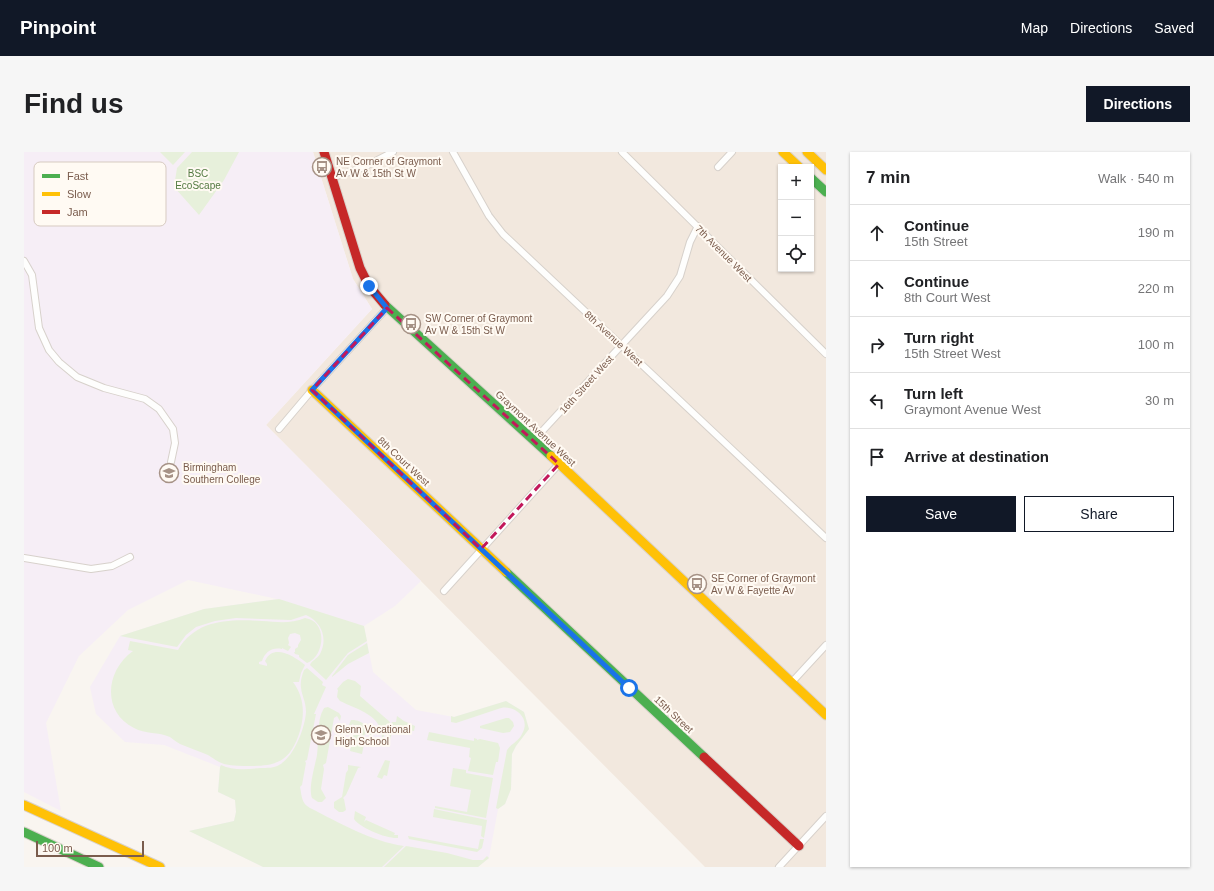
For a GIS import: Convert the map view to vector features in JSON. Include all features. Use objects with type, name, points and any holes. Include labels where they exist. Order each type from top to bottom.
[{"type":"main road","name":"Graymont Avenue West","points":[[324,152],[360,268],[369,286],[387,308],[534,440],[826,715]]},
{"type":"main road","points":[[783,152],[796,164]]},
{"type":"main road","points":[[807,152],[826,170]]},
{"type":"main road","points":[[814,181],[826,192]]},
{"type":"main road","name":"8th Court West","points":[[312,390],[482,549]]},
{"type":"main road","name":"15th Street","points":[[482,549],[799,846]]},
{"type":"main road","points":[[24,805],[160,867]]},
{"type":"main road","points":[[24,832],[99,867]]},
{"type":"street","points":[[331,178],[362,168],[393,152]]},
{"type":"street","name":"8th Avenue West","points":[[453,152],[489,216],[503,234],[826,538]]},
{"type":"street","name":"7th Avenue West","points":[[622,152],[826,354]]},
{"type":"street","points":[[718,167],[732,152]]},
{"type":"street","name":"16th Street West","points":[[534,440],[667,296],[680,276],[690,242],[698,226]]},
{"type":"street","points":[[24,261],[32,275],[39,328],[48,350],[59,362],[77,377],[104,388],[145,400],[159,409],[173,429],[174,444],[171,462]]},
{"type":"street","points":[[279,429],[312,390],[387,308]]},
{"type":"street","points":[[444,590],[559,464]]},
{"type":"street","points":[[24,558],[91,569],[112,566],[130,557]]},
{"type":"street","points":[[792,682],[826,645]]},
{"type":"street","points":[[779,867],[826,816]]},
{"type":"highlighted area","points":[[387,308],[559,464],[481,549],[312,390]]},
{"type":"shaded area","name":"Birmingham Southern College","points":[[24,152],[313,152],[353,279],[372,309],[266,425],[421,581],[395,606],[364,626],[373,672],[416,710],[454,717],[506,701],[524,712],[529,729],[512,754],[511,789],[505,804],[498,809],[489,858],[478,867],[263,867],[189,831],[234,821],[236,812],[235,800],[218,792],[220,767],[164,745],[125,742],[96,714],[90,687],[120,636],[204,609],[277,599],[188,580],[128,610],[79,656],[46,723],[61,811],[24,792]]},
{"type":"shaded area","points":[[313,152],[826,152],[826,867],[705,867],[266,425],[372,309],[353,279]]},
{"type":"green space","points":[[160,152],[185,152],[173,165]]},
{"type":"green space","name":"BSC EcoScape","points":[[192,152],[239,152],[224,180],[199,215],[174,187],[177,168]]},
{"type":"green space","points":[[279,599],[364,626],[367,641],[348,653],[326,680],[310,665],[320,654],[323,637],[320,626],[312,618],[306,615],[291,620],[236,618],[215,621],[196,627],[186,635],[177,647],[120,636],[204,609]]},
{"type":"green space","points":[[305,618],[318,625],[320,632],[320,646],[318,653],[313,659],[307,663],[299,657],[299,655],[295,654],[295,649],[298,647],[301,640],[300,635],[295,633],[290,634],[288,638],[288,645],[291,647],[288,651],[282,648],[269,651],[262,661],[259,662],[259,664],[267,666],[265,661],[273,653],[278,652],[290,655],[305,665],[299,682],[293,682],[301,699],[303,712],[300,731],[293,748],[283,759],[277,762],[261,766],[234,766],[224,764],[208,755],[180,744],[170,737],[138,730],[124,721],[116,712],[112,702],[111,691],[113,680],[117,669],[124,659],[133,651],[128,650],[130,641],[178,650],[185,640],[194,632],[215,623],[238,620],[289,622]]},
{"type":"green space","points":[[367,643],[369,653],[348,664],[332,677],[348,655]]},
{"type":"green space","points":[[307,668],[323,682],[322,685],[326,687],[314,714],[316,714],[307,760],[305,761],[306,763],[302,785],[300,787],[302,799],[310,808],[356,831],[391,844],[404,846],[382,867],[263,867],[189,831],[234,821],[236,812],[235,800],[218,792],[221,765],[241,769],[270,768],[279,765],[289,756],[298,742],[305,719],[306,708],[301,683],[304,670]]},
{"type":"green space","points":[[348,679],[355,681],[361,686],[360,696],[390,722],[382,740],[381,732],[374,719],[368,714],[340,701],[337,697],[337,689]]},
{"type":"green space","points":[[506,701],[524,712],[529,729],[512,754],[511,789],[505,804],[498,809],[496,808],[507,750],[519,739],[522,734],[525,723],[523,718],[517,711],[507,708],[501,708],[456,723],[451,722],[451,716],[454,717]]},
{"type":"green space","points":[[328,707],[339,713],[341,716],[340,721],[337,716],[334,718],[326,763],[323,765],[324,769],[321,789],[326,798],[322,802],[318,802],[312,798],[311,783],[317,755],[318,731],[321,713],[324,708]]},
{"type":"green space","points":[[397,716],[415,726],[414,731],[393,728],[389,740],[386,736],[392,722],[396,722]]},
{"type":"green space","points":[[509,718],[513,722],[514,726],[510,732],[503,733],[480,728],[480,726]]},
{"type":"green space","points":[[351,720],[358,721],[365,725],[372,734],[372,738],[368,733],[364,735],[365,739],[362,754],[350,751],[355,727],[353,724],[348,727]]},
{"type":"green space","points":[[429,732],[474,741],[474,738],[477,740],[480,739],[498,743],[500,748],[498,762],[496,762],[493,775],[468,771],[471,758],[469,757],[470,748],[427,740]]},
{"type":"green space","points":[[385,760],[390,761],[387,776],[384,775],[382,779],[377,777]]},
{"type":"green space","points":[[348,765],[361,767],[358,768],[346,795],[343,798],[346,810],[339,812],[334,808],[334,802],[342,797]]},
{"type":"green space","points":[[453,768],[466,770],[466,773],[493,778],[486,818],[435,808],[435,806],[467,812],[471,790],[450,786]]},
{"type":"green space","points":[[434,809],[487,820],[484,838],[481,836],[482,826],[433,817]]},
{"type":"green space","points":[[355,811],[366,817],[364,822],[366,820],[395,833],[394,835],[398,835],[398,838],[381,835],[362,826],[354,819]]},
{"type":"green space","points":[[408,836],[478,849],[480,839],[484,839],[482,848],[477,852],[409,839]]},
{"type":"green space","points":[[406,846],[447,853],[473,860],[483,860],[487,856],[489,858],[478,867],[384,867]]},
{"type":"traffic: fast","points":[[814,181],[826,192]]},
{"type":"traffic: fast","points":[[385,305],[551,456]]},
{"type":"traffic: fast","points":[[506,572],[704,757]]},
{"type":"traffic: fast","points":[[24,832],[99,867]]},
{"type":"traffic: slow","points":[[783,152],[796,164]]},
{"type":"traffic: slow","points":[[807,152],[826,170]]},
{"type":"traffic: slow","points":[[312,390],[506,572]]},
{"type":"traffic: slow","points":[[551,456],[826,715]]},
{"type":"traffic: slow","points":[[24,805],[160,867]]},
{"type":"traffic: jam","points":[[324,152],[360,268],[369,286],[385,305]]},
{"type":"traffic: jam","points":[[704,757],[799,846]]},
{"type":"place","name":"NE Corner of Graymont Av W & 15th St W","points":[[322,167]]},
{"type":"place","name":"SW Corner of Graymont Av W & 15th St W","points":[[411,324]]},
{"type":"place","name":"Birmingham Southern College","points":[[169,473]]},
{"type":"place","name":"SE Corner of Graymont Av W & Fayette Av","points":[[697,584]]},
{"type":"place","name":"Glenn Vocational High School","points":[[321,735]]},
{"type":"route","points":[[369,286],[387,308],[312,390],[629,688]]}]
